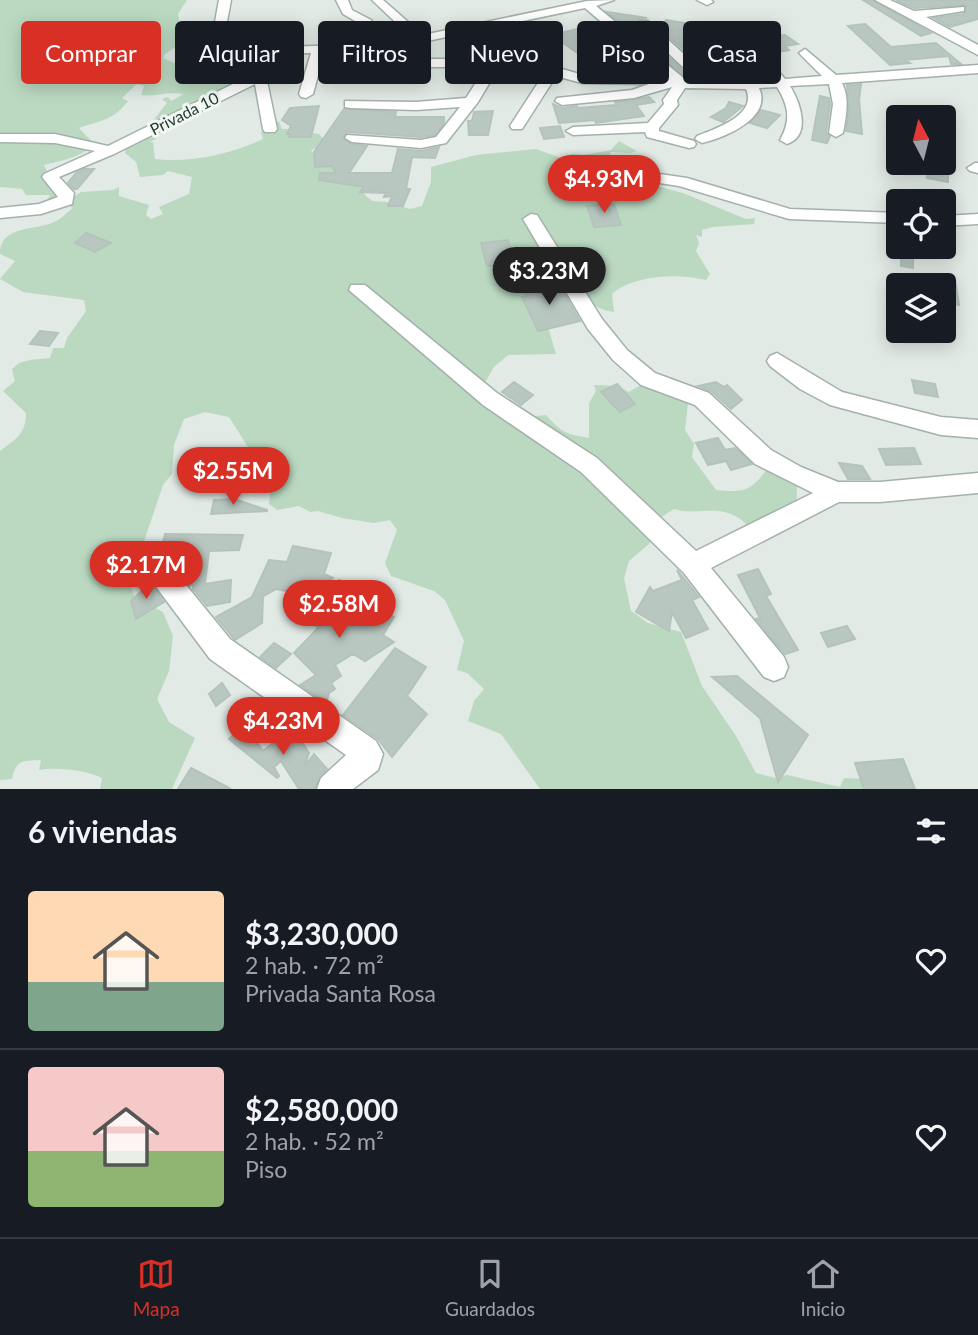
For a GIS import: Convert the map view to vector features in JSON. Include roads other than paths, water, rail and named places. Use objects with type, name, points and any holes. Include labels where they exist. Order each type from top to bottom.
[{"type":"street","points":[[221,21],[225,0]]},
{"type":"street","points":[[342,0],[347,12],[363,21]]},
{"type":"street","points":[[431,37],[608,0]]},
{"type":"street","points":[[881,0],[952,34],[978,51]]},
{"type":"street","points":[[377,1],[400,21]]},
{"type":"street","points":[[587,4],[675,82]]},
{"type":"street","points":[[911,15],[960,9]]},
{"type":"street","points":[[669,47],[710,85]]},
{"type":"street","points":[[304,51],[318,51],[306,94]]},
{"type":"street","points":[[805,53],[834,80],[842,99],[836,133]]},
{"type":"street","points":[[563,74],[582,79],[751,85],[978,69]]},
{"type":"street","points":[[781,80],[794,109],[793,132],[787,140]]},
{"type":"street","points":[[562,101],[634,94],[675,82]]},
{"type":"street","points":[[675,82],[670,105],[652,127],[652,134],[695,142],[743,120],[750,112],[756,96],[751,85]]},
{"type":"street","name":"Privada 10","points":[[0,215],[41,209],[66,200],[66,193],[50,176],[109,151],[244,84]]},
{"type":"street","points":[[262,84],[271,129]]},
{"type":"street","points":[[352,138],[421,144],[441,140],[482,84]]},
{"type":"street","points":[[517,126],[544,84]]},
{"type":"street","points":[[350,104],[416,106],[471,102]]},
{"type":"street","points":[[573,131],[652,127]]},
{"type":"street","points":[[0,138],[39,135],[70,138],[109,151]]},
{"type":"street","points":[[646,177],[681,181],[789,214],[886,217]]},
{"type":"street","points":[[0,215],[0,226]]},
{"type":"street","points":[[531,219],[594,324],[620,355],[648,379],[702,399],[763,457],[793,474],[837,492],[880,492],[978,483]]},
{"type":"street","points":[[956,220],[978,219]]},
{"type":"street","points":[[358,290],[490,399],[589,465],[693,565],[774,667]]},
{"type":"street","points":[[777,361],[807,383],[837,398],[941,426],[978,429]]},
{"type":"street","points":[[693,565],[837,492]]},
{"type":"street","points":[[160,572],[220,649],[366,751],[367,759],[351,769],[332,789]]}]
